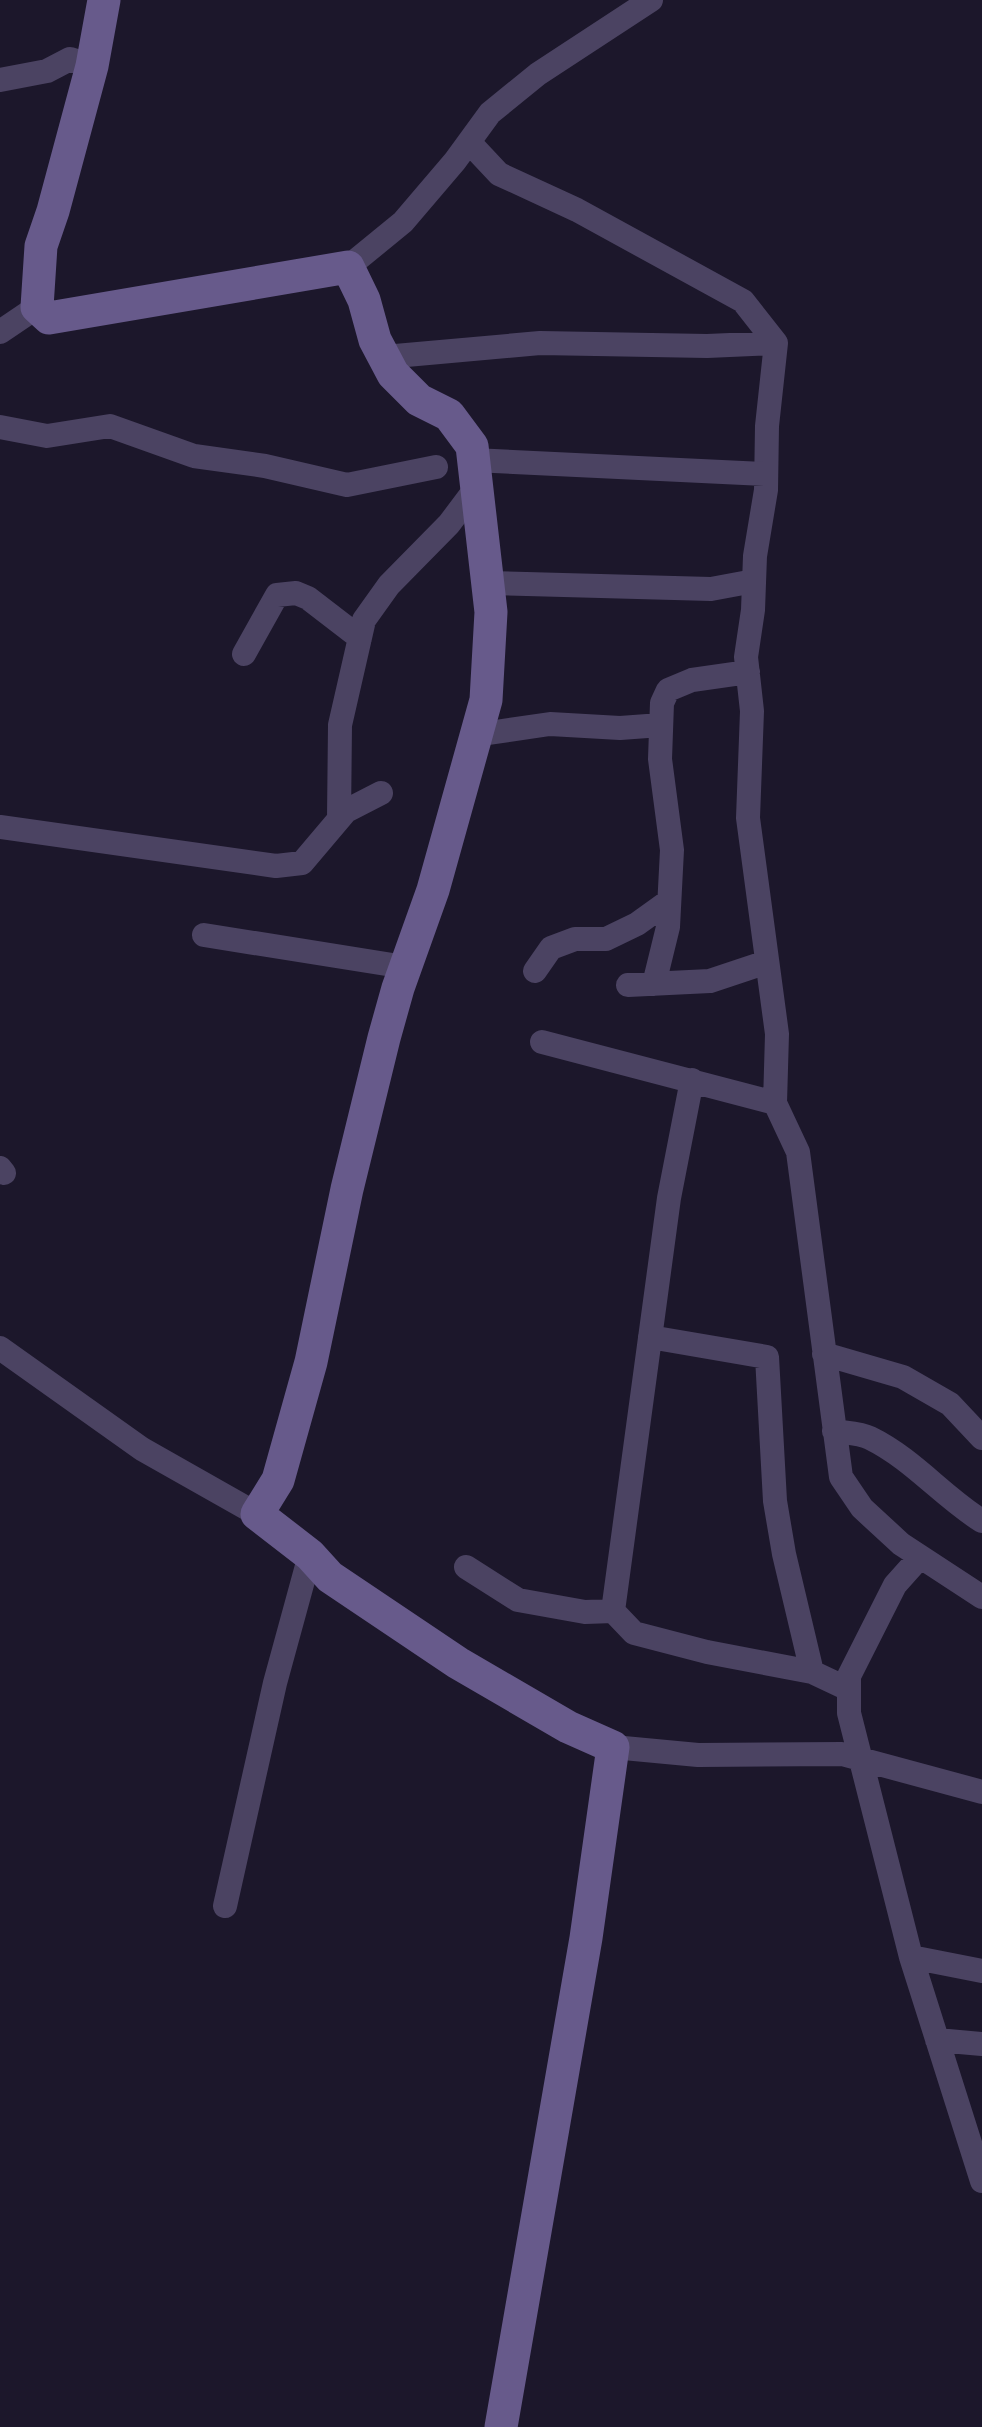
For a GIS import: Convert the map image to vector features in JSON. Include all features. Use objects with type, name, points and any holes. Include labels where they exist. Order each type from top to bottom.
[{"type":"street","points":[[37,307],[41,246],[53,211],[92,66],[104,0]]},
{"type":"street","points":[[37,307],[49,318],[348,267],[403,222],[490,113],[538,74],[651,0]]},
{"type":"street","points":[[0,80],[47,71],[70,59],[92,66]]},
{"type":"street","points":[[469,142],[499,174],[587,215],[743,301],[776,343],[767,426],[766,474],[746,657],[752,711],[748,818],[777,1034],[775,1103],[798,1152],[841,1477],[857,1500],[902,1544],[982,1597]]},
{"type":"street","points":[[257,1514],[278,1480],[311,1362],[347,1189],[384,1038],[405,967],[433,890],[486,700],[491,612],[472,446],[449,415],[418,400],[393,374],[375,340],[364,300],[348,267]]},
{"type":"street","points":[[0,332],[37,307]]},
{"type":"street","points":[[384,357],[540,343],[707,346],[776,343]]},
{"type":"street","points":[[0,427],[47,436],[110,426],[194,456],[265,466],[347,485],[436,467]]},
{"type":"street","points":[[475,474],[766,474]]},
{"type":"street","points":[[339,818],[340,724],[364,620],[389,585],[449,524],[475,474]]},
{"type":"street","points":[[487,583],[711,589],[754,580]]},
{"type":"street","points":[[244,654],[277,595],[296,593],[308,598],[360,638]]},
{"type":"street","points":[[654,984],[668,927],[672,850],[660,759],[662,703],[668,690],[692,680],[748,672]]},
{"type":"street","points":[[475,735],[550,724],[620,728],[661,724]]},
{"type":"street","points":[[0,827],[276,866],[302,863],[346,811],[381,793]]},
{"type":"street","points":[[535,971],[551,948],[575,939],[606,939],[637,924],[669,901]]},
{"type":"street","points":[[204,935],[405,967]]},
{"type":"street","points":[[628,985],[710,981],[767,962]]},
{"type":"street","points":[[542,1042],[775,1103]]},
{"type":"street","points":[[613,1611],[669,1198],[692,1080]]},
{"type":"street","points":[[650,1337],[767,1357],[775,1501],[786,1564],[812,1672]]},
{"type":"street","points":[[0,1348],[142,1449],[257,1514],[310,1555],[330,1577],[458,1664],[568,1727],[612,1747],[698,1755],[842,1754],[982,1792]]},
{"type":"street","points":[[824,1354],[903,1377],[950,1404],[982,1437]]},
{"type":"street","points":[[834,1431],[869,1437],[924,1474],[959,1507],[982,1521]]},
{"type":"street","points":[[225,1906],[275,1683],[297,1613],[310,1555]]},
{"type":"street","points":[[920,1557],[890,1595],[849,1676],[849,1713],[911,1957],[982,2181]]},
{"type":"street","points":[[466,1567],[518,1600],[585,1612],[613,1611],[634,1633],[707,1653],[812,1672],[848,1689]]},
{"type":"street","points":[[501,2427],[586,1938],[612,1747]]},
{"type":"street","points":[[911,1957],[982,1971]]},
{"type":"street","points":[[937,2040],[982,2044]]}]
